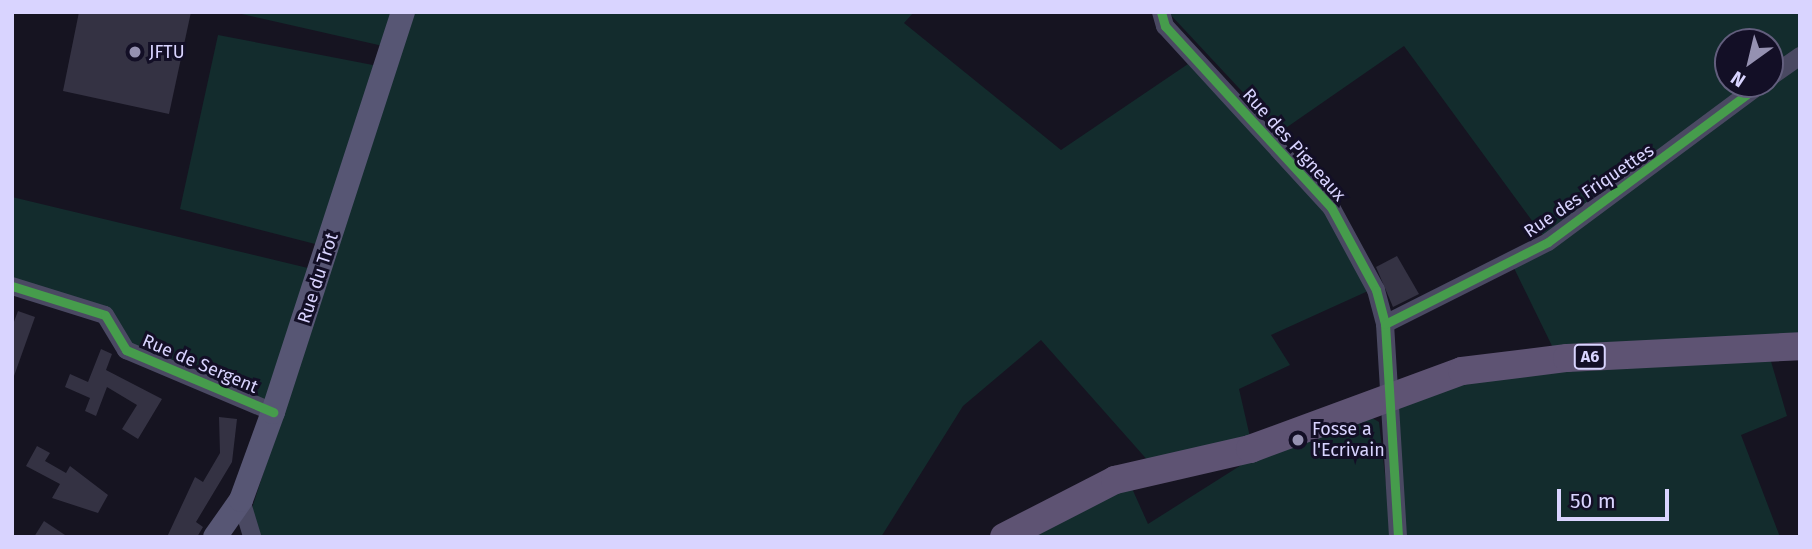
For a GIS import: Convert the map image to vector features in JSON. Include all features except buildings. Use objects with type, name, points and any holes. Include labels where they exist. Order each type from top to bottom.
[{"type":"main road","name":"Rue du Trot","points":[[215,537],[241,500],[273,412],[403,12]]},
{"type":"main road","name":"A6","points":[[1004,537],[1115,480],[1250,449],[1385,397],[1462,371],[1567,358],[1800,346]]},
{"type":"street","name":"Rue des Pigneaux","points":[[1161,12],[1165,26],[1331,206],[1376,290],[1385,324],[1385,397],[1398,537]]},
{"type":"street","points":[[1784,67],[1800,56]]},
{"type":"street","name":"Rue des Friquettes","points":[[1385,324],[1548,242],[1742,98]]},
{"type":"street","name":"Rue de Sergent","points":[[12,286],[105,316],[126,350],[273,412]]},
{"type":"street","points":[[241,500],[252,537]]},
{"type":"green space","points":[[233,12],[391,12],[383,46]]},
{"type":"green space","points":[[414,12],[914,12],[904,23],[1061,150],[1188,64],[1322,205],[1368,291],[1271,335],[1290,365],[1239,389],[1250,437],[1150,463],[1041,340],[963,406],[881,537],[259,537],[251,511]]},
{"type":"green space","points":[[1168,12],[1800,12],[1800,49],[1784,61],[1784,28],[1714,28],[1714,98],[1734,98],[1544,237],[1404,46],[1280,132]]},
{"type":"green space","points":[[218,35],[378,66],[319,245],[180,209]]},
{"type":"green space","points":[[1800,63],[1800,337],[1554,350],[1513,266],[1751,98],[1784,98],[1784,74]]},
{"type":"green space","points":[[12,197],[312,269],[266,401],[130,348],[119,322],[106,311],[12,279]]},
{"type":"green space","points":[[1770,358],[1787,416],[1741,435],[1780,537],[1406,537],[1389,405],[1476,377]]},
{"type":"green space","points":[[1367,415],[1379,422],[1392,537],[1026,537],[1130,484],[1148,524],[1246,462]]},
{"type":"cycle path","points":[[1161,12],[1165,26],[1331,207],[1376,290],[1385,324],[1398,537]]},
{"type":"cycle path","points":[[1385,324],[1548,242],[1742,98]]},
{"type":"cycle path","points":[[12,286],[105,315],[126,350],[273,412]]},
{"type":"place","name":"JFTU","points":[[135,52]]},
{"type":"place","name":"Fosse a l'Ecrivain","points":[[1298,440]]}]
